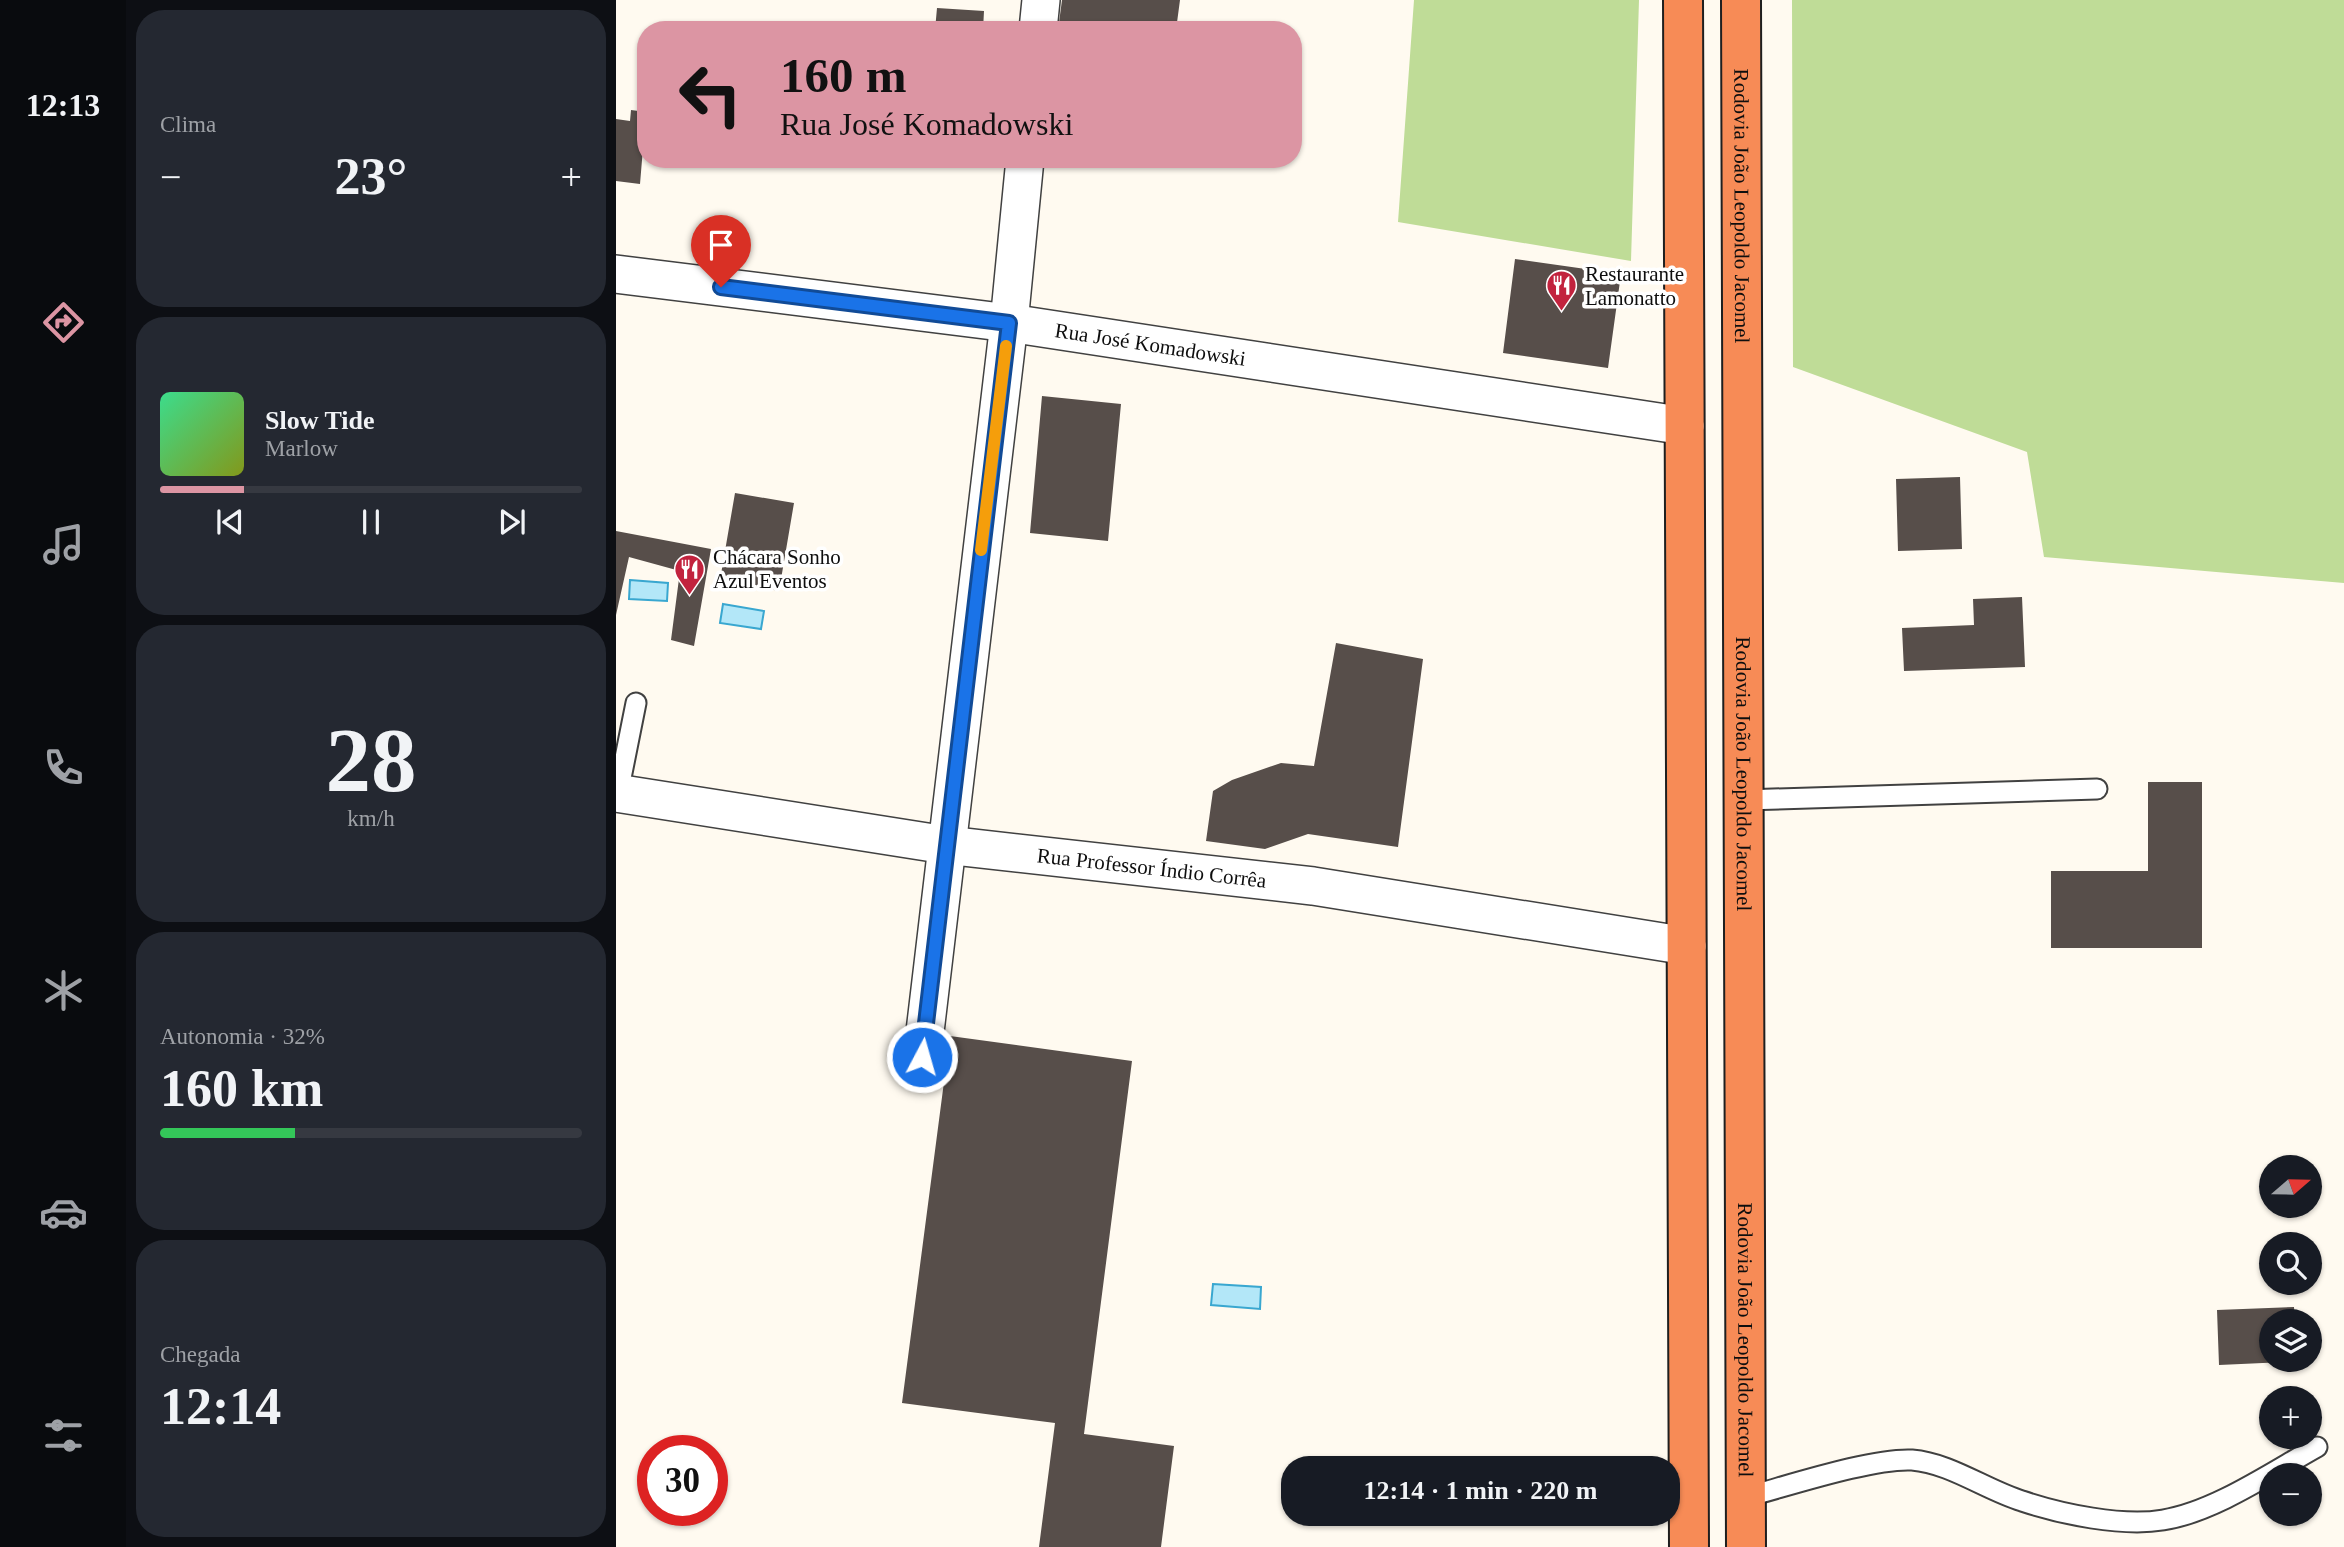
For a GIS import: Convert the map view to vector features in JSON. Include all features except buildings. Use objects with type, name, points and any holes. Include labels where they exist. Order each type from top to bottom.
[{"type":"highway","points":[[1684,0],[1689,1547]]},
{"type":"highway","name":"Rodovia João Leopoldo Jacomel","points":[[1741,0],[1746,1547]]},
{"type":"street","points":[[1039,21],[1041,0]]},
{"type":"street","points":[[922,1057],[1009,323],[1024,168]]},
{"type":"street","name":"Rua José Komadowski","points":[[616,274],[1009,323],[1685,426]]},
{"type":"street","name":"Rua Professor Índio Corrêa","points":[[617,793],[946,845],[1314,886],[1687,946]]},
{"type":"lane","points":[[617,793],[636,703]]},
{"type":"lane","points":[[1744,800],[2097,789]]},
{"type":"lane","points":[[1746,1496],[1880,1463],[1912,1460],[1937,1466],[2021,1501],[2093,1519],[2163,1520],[2213,1503],[2313,1449]]},
{"type":"green space","points":[[1414,0],[1639,0],[1631,261],[1398,222]]},
{"type":"green space","points":[[1792,0],[2344,0],[2344,583],[2044,557],[2027,452],[1793,367]]},
{"type":"water","points":[[630,580],[668,583],[667,601],[629,599]]},
{"type":"water","points":[[723,604],[764,611],[761,629],[720,623]]},
{"type":"water","points":[[1213,1284],[1261,1287],[1260,1309],[1211,1305]]},
{"type":"slow traffic","points":[[981,550],[1006,346]]},
{"type":"place","name":"Restaurante Lamonatto","points":[[1562,313]]},
{"type":"place","name":"Chácara Sonho Azul Eventos","points":[[690,596]]},
{"type":"route","points":[[721,287],[1009,323],[922,1057]]}]
